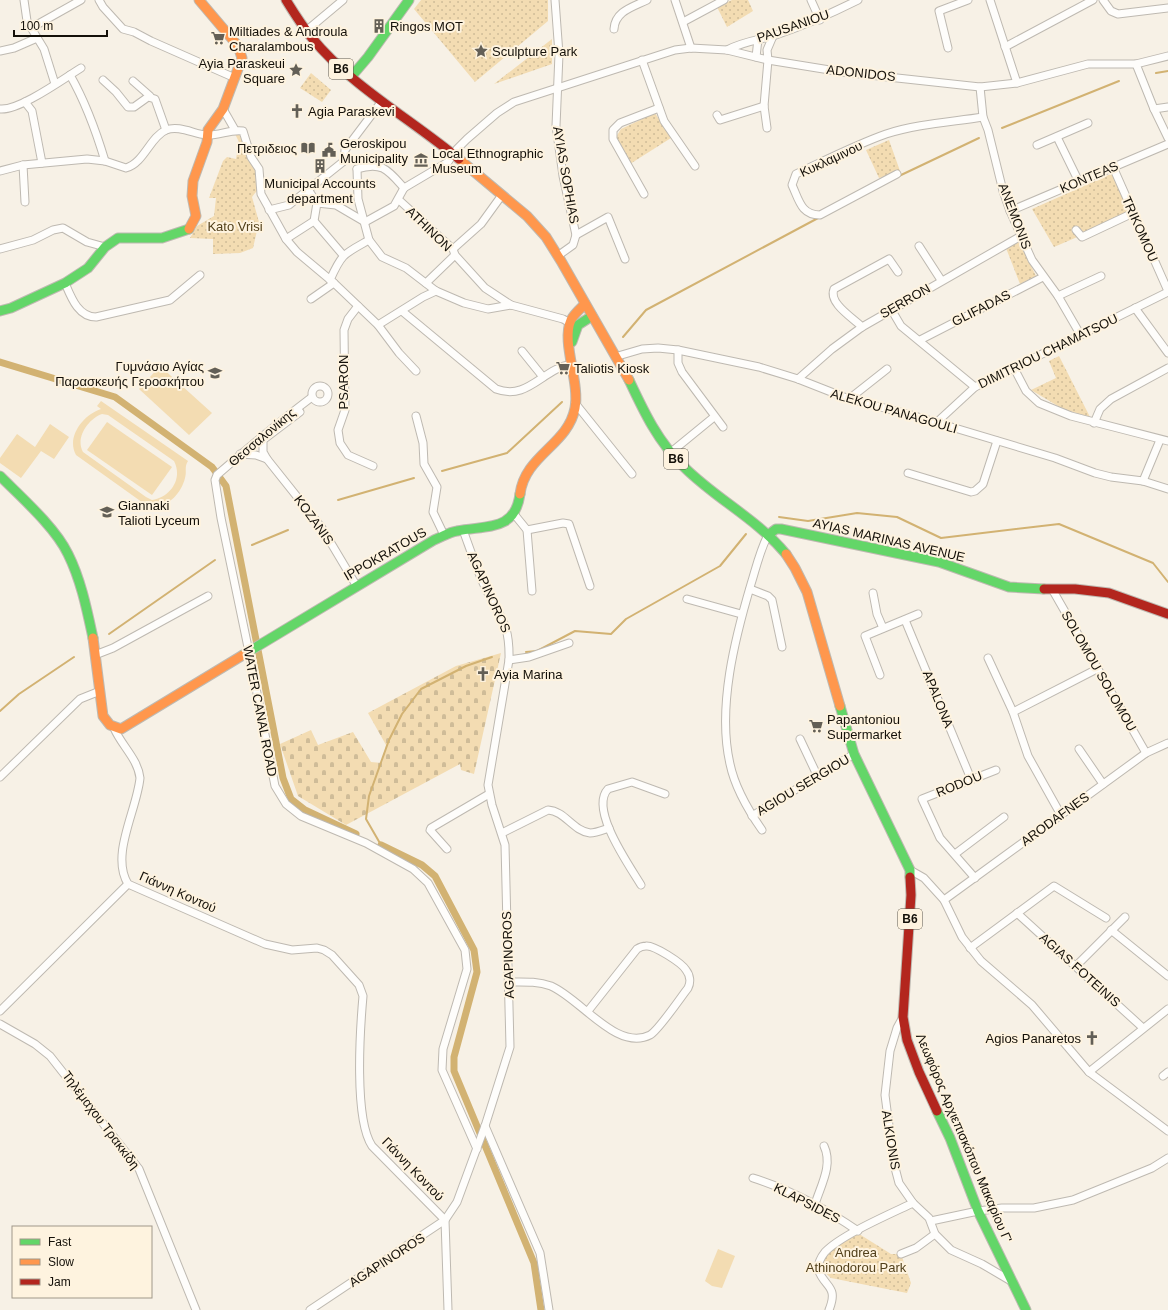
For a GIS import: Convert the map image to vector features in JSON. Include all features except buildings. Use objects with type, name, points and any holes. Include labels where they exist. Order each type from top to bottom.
[{"type":"street","points":[[24,0],[26,16],[36,38],[44,49],[55,84]]},
{"type":"street","points":[[31,28],[81,0]]},
{"type":"street","points":[[99,0],[103,7],[122,29],[134,32],[235,78]]},
{"type":"street","points":[[0,311],[11,308],[65,283],[90,266],[105,247],[114,240],[122,237],[162,238],[188,232],[194,222],[196,212],[192,196],[193,181],[210,126],[222,109],[242,58],[238,46],[199,0]]},
{"type":"street","name":"Λεωφόρος Αρχιεπισκόπου Μακαρίου Γ'","points":[[286,0],[293,14],[324,54],[351,77],[416,124],[454,154],[527,216],[559,255],[592,316],[618,356],[658,438],[670,453],[704,484],[768,535],[791,560],[807,592],[854,754],[910,870],[911,895],[903,1017],[907,1040],[919,1072],[950,1138],[978,1211],[1026,1310]]},
{"type":"street","points":[[306,31],[343,0]]},
{"type":"street","points":[[351,77],[368,57],[409,0]]},
{"type":"street","name":"AYIAS SOPHIAS","points":[[555,0],[559,54],[556,126],[563,176],[576,236],[572,245],[559,255]]},
{"type":"street","points":[[614,29],[614,20],[618,15],[647,0]]},
{"type":"street","points":[[675,0],[691,48]]},
{"type":"street","points":[[683,22],[724,0]]},
{"type":"street","points":[[811,0],[820,20]]},
{"type":"street","name":"PAUSANIOU","points":[[726,50],[739,44],[772,36],[820,20],[858,0]]},
{"type":"street","points":[[948,48],[939,11],[968,0]]},
{"type":"street","points":[[990,0],[1017,83]]},
{"type":"street","points":[[1005,47],[1093,0]]},
{"type":"street","points":[[1103,0],[1111,11],[1118,14],[1168,8]]},
{"type":"street","points":[[549,29],[556,23]]},
{"type":"street","points":[[767,128],[764,106],[768,60],[767,50],[772,36]]},
{"type":"street","points":[[0,51],[14,48],[36,38]]},
{"type":"street","points":[[756,57],[758,40]]},
{"type":"street","name":"ADONIDOS","points":[[404,188],[448,162],[467,139],[497,113],[514,102],[642,60],[691,48],[726,50],[768,60],[842,72],[980,87],[1017,83],[1088,64],[1136,64],[1168,56]]},
{"type":"street","points":[[642,60],[664,121],[695,166]]},
{"type":"street","points":[[1136,64],[1154,109],[1168,138]]},
{"type":"street","points":[[0,109],[11,108],[25,102],[81,68]]},
{"type":"street","points":[[70,75],[84,99],[105,161]]},
{"type":"street","points":[[103,80],[116,92],[128,108],[134,107],[150,96]]},
{"type":"street","points":[[134,81],[157,102],[166,130]]},
{"type":"street","name":"ANEMONIS","points":[[980,87],[983,117],[988,130],[1003,191],[1010,211],[1021,236],[1043,277],[1058,296],[1080,334]]},
{"type":"street","points":[[269,210],[289,205],[309,191],[344,161],[345,150],[382,100]]},
{"type":"street","points":[[25,102],[32,111],[42,163]]},
{"type":"street","points":[[717,115],[720,120],[764,106]]},
{"type":"street","points":[[1154,109],[1168,107]]},
{"type":"street","points":[[644,194],[612,138],[613,130],[620,123],[659,108]]},
{"type":"street","points":[[222,109],[239,131],[251,157],[259,169],[261,194],[286,239],[297,252],[332,281],[378,325],[399,353],[416,371]]},
{"type":"street","name":"Κυκλαμινου","points":[[897,174],[820,215],[811,215],[805,211],[792,185],[796,174],[842,152],[887,134],[921,126],[983,117]]},
{"type":"street","points":[[1038,145],[1088,123]]},
{"type":"street","points":[[0,171],[23,165],[87,159],[105,161],[122,168],[129,167],[166,130],[176,129],[208,135],[239,131]]},
{"type":"street","points":[[1057,137],[1079,182]]},
{"type":"street","name":"KONTEAS","points":[[1010,211],[1168,144]]},
{"type":"street","points":[[344,161],[357,169],[358,199],[369,240],[382,257],[406,268],[436,291],[477,307],[488,309],[511,305],[563,319],[570,323]]},
{"type":"street","points":[[23,165],[26,202]]},
{"type":"street","name":"ATHINON","points":[[357,169],[369,165],[388,169],[404,188],[399,200],[454,252],[485,288],[511,305]]},
{"type":"street","name":"TRIKOMOU","points":[[1113,167],[1168,292]]},
{"type":"street","points":[[286,239],[314,221],[317,203],[309,191]]},
{"type":"street","points":[[426,283],[481,224],[502,195]]},
{"type":"street","points":[[365,222],[389,210],[399,200]]},
{"type":"street","points":[[317,203],[336,205],[365,222]]},
{"type":"street","points":[[1076,230],[1082,237],[1133,213]]},
{"type":"street","points":[[576,236],[608,217],[625,259]]},
{"type":"street","points":[[314,221],[343,255]]},
{"type":"street","points":[[0,249],[33,240],[53,230],[63,228],[87,242],[105,247]]},
{"type":"street","name":"SERRON","points":[[798,379],[832,349],[862,327],[941,280],[1021,236]]},
{"type":"street","points":[[311,299],[332,281],[339,260],[343,255],[369,240]]},
{"type":"street","points":[[919,246],[941,280]]},
{"type":"street","points":[[862,327],[834,301],[834,290],[889,258],[898,272]]},
{"type":"street","points":[[65,283],[72,300],[82,312],[91,317],[96,317],[170,300],[200,275]]},
{"type":"street","points":[[1058,296],[1101,276]]},
{"type":"street","name":"GLIFADAS","points":[[920,340],[1043,277]]},
{"type":"street","points":[[378,325],[436,291]]},
{"type":"street","name":"DIMITRIOU CHAMATSOU","points":[[936,423],[975,387],[1168,292]]},
{"type":"street","points":[[532,591],[527,530],[514,514],[518,504],[520,486],[524,476],[568,428],[575,403],[568,330],[574,314],[585,304]]},
{"type":"street","name":"PSARON","points":[[358,306],[348,319],[344,330],[345,410],[338,430],[340,443],[348,455],[373,466]]},
{"type":"street","points":[[1135,308],[1168,354]]},
{"type":"street","points":[[891,309],[901,326],[920,340],[975,387]]},
{"type":"street","points":[[402,311],[496,389],[516,392],[527,388],[558,367],[572,364]]},
{"type":"street","points":[[570,346],[578,325],[592,316]]},
{"type":"street","name":"ALEKOU PANAGOULI","points":[[618,356],[650,348],[678,350],[759,367],[798,379],[849,399],[997,441],[1111,477],[1143,481],[1168,489]]},
{"type":"street","points":[[678,350],[678,363],[682,372],[714,417],[723,427]]},
{"type":"street","points":[[522,351],[543,377]]},
{"type":"street","points":[[1014,368],[1026,391],[1039,403],[1071,416],[1094,423],[1168,442]]},
{"type":"street","points":[[1094,423],[1100,409],[1111,399],[1168,368]]},
{"type":"street","points":[[849,399],[887,369]]},
{"type":"street","name":"Θεσσαλονίκης","points":[[215,479],[240,454],[276,423],[313,399],[264,440],[262,452],[266,459]]},
{"type":"street","points":[[575,403],[632,474]]},
{"type":"street","points":[[416,416],[423,443],[424,464],[437,487],[433,512],[444,535]]},
{"type":"street","points":[[670,453],[714,417]]},
{"type":"street","points":[[1143,481],[1160,440]]},
{"type":"street","points":[[908,473],[971,492],[976,492],[983,484],[997,441]]},
{"type":"street","points":[[240,454],[256,455],[266,459]]},
{"type":"street","name":"KOZANIS","points":[[266,459],[322,528],[356,585]]},
{"type":"street","name":"Γιάννη Κοντού","points":[[0,476],[43,519],[68,553],[85,601],[104,716],[114,728],[120,741],[138,767],[140,778],[122,853],[125,878],[128,884],[266,944],[292,950],[316,948],[332,955],[362,990],[360,1078],[366,1136],[372,1146],[445,1220]]},
{"type":"street","name":"WATER CANAL ROAD","points":[[215,479],[220,518],[251,651],[275,786],[286,804],[301,816],[366,843],[413,869],[428,883],[465,950],[467,969],[443,1049],[442,1070],[477,1147]]},
{"type":"street","name":"IPPOKRATOUS","points":[[114,728],[121,729],[129,726],[356,585],[444,535],[501,522],[511,518],[514,514]]},
{"type":"street","points":[[527,530],[563,523],[569,524],[590,586]]},
{"type":"street","name":"AYIAS MARINAS AVENUE","points":[[768,535],[776,529],[781,529],[939,562],[1009,587],[1092,590],[1109,593],[1168,614]]},
{"type":"street","name":"AGAPINOROS","points":[[310,1310],[445,1220],[457,1202],[509,1055],[509,982],[504,846],[502,833],[489,794],[491,762],[510,660],[510,640],[506,624],[476,568],[463,530]]},
{"type":"street","points":[[762,830],[752,816],[735,784],[727,747],[729,675],[742,614],[768,535]]},
{"type":"street","points":[[750,589],[768,596],[772,600],[782,647]]},
{"type":"street","name":"SOLOMOU SOLOMOU","points":[[1052,589],[1146,753]]},
{"type":"street","points":[[873,593],[877,614],[883,628]]},
{"type":"street","points":[[95,656],[113,648],[208,596]]},
{"type":"street","points":[[688,599],[742,614]]},
{"type":"street","points":[[880,675],[865,636],[918,614]]},
{"type":"street","name":"APALONA","points":[[905,620],[971,778]]},
{"type":"street","points":[[510,660],[529,657],[569,643]]},
{"type":"street","points":[[988,658],[1013,712],[1028,756],[1061,815]]},
{"type":"street","points":[[1013,712],[1097,668]]},
{"type":"street","points":[[0,777],[80,699],[100,691]]},
{"type":"street","points":[[800,739],[817,775]]},
{"type":"street","name":"ARODAFNES","points":[[944,900],[1146,753],[1168,743]]},
{"type":"street","points":[[1079,749],[1103,784]]},
{"type":"street","name":"AGIOU SERGIOU","points":[[752,816],[817,775],[854,754]]},
{"type":"street","name":"RODOU","points":[[975,878],[940,838],[922,799],[971,778],[996,770]]},
{"type":"street","points":[[641,885],[608,828],[602,802],[603,797],[608,789],[632,782],[664,794]]},
{"type":"street","points":[[446,850],[430,830],[431,828],[489,794]]},
{"type":"street","points":[[502,833],[548,810],[560,814],[586,832],[592,833],[608,828]]},
{"type":"street","points":[[955,854],[1004,817]]},
{"type":"street","points":[[910,870],[924,878],[944,900],[970,948],[981,961],[1032,1005],[1089,1072],[1120,1097],[1168,1131]]},
{"type":"street","points":[[0,1011],[128,884]]},
{"type":"street","points":[[970,948],[1054,886],[1106,918]]},
{"type":"street","name":"AGIAS FOTEINIS","points":[[1018,913],[1143,1028]]},
{"type":"street","points":[[1076,966],[1125,917]]},
{"type":"street","points":[[1111,930],[1168,976]]},
{"type":"street","points":[[509,982],[527,982],[551,986],[588,1011],[614,1033],[633,1039],[642,1038],[651,1034],[688,988],[690,976],[684,967],[655,948],[646,946],[637,949],[588,1011]]},
{"type":"street","points":[[1089,1072],[1168,1009]]},
{"type":"street","name":"ALKIONIS","points":[[903,1017],[897,1028],[890,1051],[885,1095],[896,1174],[912,1203],[931,1221],[935,1234]]},
{"type":"street","name":"Τηλέμαχου Τρακκίδη","points":[[0,1024],[35,1044],[50,1056],[135,1162],[196,1310]]},
{"type":"street","points":[[484,1129],[540,1253],[549,1310]]},
{"type":"street","points":[[815,1204],[828,1163],[828,1153],[824,1146]]},
{"type":"street","points":[[931,1221],[978,1211],[1002,1208],[1034,1208],[1073,1200],[1152,1168],[1168,1158]]},
{"type":"street","name":"KLAPSIDES","points":[[753,1178],[771,1184],[815,1204],[858,1231]]},
{"type":"street","points":[[829,1310],[833,1293],[830,1286],[819,1272],[819,1260],[826,1251],[858,1231],[912,1203]]},
{"type":"street","points":[[445,1220],[448,1310]]},
{"type":"street","points":[[901,1254],[916,1248],[935,1234],[956,1253],[982,1264],[1012,1282]]},
{"type":"green space","name":"Sculpture Park","points":[[421,0],[548,0],[548,21],[475,82],[414,9]]},
{"type":"green space","points":[[732,0],[748,0],[753,11],[727,27],[717,7]]},
{"type":"green space","points":[[552,39],[552,64],[494,84]]},
{"type":"green space","points":[[311,73],[331,90],[322,102],[300,88]]},
{"type":"green space","points":[[655,113],[671,138],[630,164],[616,137],[621,129]]},
{"type":"green space","name":"Kato Vrisi","points":[[239,133],[250,159],[256,167],[259,188],[252,197],[259,222],[253,248],[240,253],[213,254],[213,239],[190,238],[197,226],[214,216],[216,198],[209,198],[223,161],[227,157],[236,159],[239,142],[235,134]]},
{"type":"green space","points":[[889,140],[900,171],[879,178],[866,150]]},
{"type":"green space","points":[[1113,173],[1131,214],[1054,247],[1032,209]]},
{"type":"green space","points":[[1019,242],[1036,276],[1020,284],[1006,248]]},
{"type":"green space","points":[[1059,356],[1090,417],[1063,409],[1031,390],[1056,378],[1049,361]]},
{"type":"green space","points":[[160,366],[212,413],[189,435],[139,389]]},
{"type":"green space","points":[[101,401],[188,461],[186,465],[186,476],[176,496],[165,504],[159,506],[153,507],[146,505],[76,455],[73,448],[75,434],[88,416],[101,409],[97,406]],"holes":[[[102,414],[108,415],[174,461],[177,474],[176,480],[174,486],[165,495],[152,500],[146,497],[83,452],[81,441],[84,430],[97,416]]]},
{"type":"green space","points":[[107,422],[172,467],[152,495],[87,450]]},
{"type":"green space","points":[[50,424],[69,437],[54,459],[41,451],[21,478],[0,463],[0,458],[17,434],[35,447]]},
{"type":"green space","points":[[501,653],[474,774],[461,770],[460,764],[346,825],[298,796],[280,744],[311,730],[318,745],[353,732],[371,762],[382,763],[386,745],[368,713],[456,666]]},
{"type":"green space","name":"Andrea Athinodorou Park","points":[[856,1232],[891,1254],[901,1254],[911,1283],[907,1293],[831,1278],[818,1266],[826,1251]]},
{"type":"green space","points":[[718,1249],[735,1256],[722,1288],[712,1286],[705,1281]]},
{"type":"waterway","points":[[1156,73],[1168,71]]},
{"type":"waterway","points":[[1002,128],[1119,81]]},
{"type":"waterway","points":[[899,176],[979,138]]},
{"type":"waterway","points":[[623,337],[646,310],[820,217]]},
{"type":"waterway","points":[[0,362],[115,397],[212,467],[226,486],[283,778],[291,799],[305,810],[356,834]]},
{"type":"waterway","points":[[442,471],[507,453],[562,402]]},
{"type":"waterway","points":[[338,500],[414,478]]},
{"type":"waterway","points":[[779,517],[808,521],[857,513],[897,517],[941,538],[1059,524],[1153,563],[1168,582]]},
{"type":"waterway","points":[[252,545],[288,530]]},
{"type":"waterway","points":[[526,652],[537,651],[575,631],[611,634],[626,619],[720,566],[746,534]]},
{"type":"waterway","points":[[109,634],[215,560]]},
{"type":"waterway","points":[[0,711],[19,694],[74,657]]},
{"type":"waterway","points":[[381,845],[366,819],[369,796],[389,740],[402,714],[421,689],[466,666],[492,657]]},
{"type":"waterway","points":[[381,845],[422,865],[435,876],[474,950],[477,972],[454,1057],[454,1071],[534,1263],[541,1310]]},
{"type":"traffic: fast","points":[[351,77],[368,57],[409,0]]},
{"type":"traffic: fast","points":[[0,311],[11,308],[65,283],[88,268],[105,247],[118,238],[162,238],[189,229]]},
{"type":"traffic: fast","points":[[572,342],[578,325],[592,316]]},
{"type":"traffic: fast","points":[[629,380],[652,426],[659,437],[684,467],[709,489],[762,530],[786,554]]},
{"type":"traffic: fast","points":[[0,476],[55,533],[68,554],[80,585],[93,638]]},
{"type":"traffic: fast","points":[[243,655],[434,540],[448,533],[488,527],[506,521],[512,515],[517,506],[520,494]]},
{"type":"traffic: fast","points":[[768,535],[776,529],[781,529],[939,562],[1009,587],[1044,589]]},
{"type":"traffic: fast","points":[[840,706],[854,754],[910,870],[910,877]]},
{"type":"traffic: fast","points":[[937,1111],[950,1138],[978,1211],[1026,1310]]},
{"type":"traffic: slow","points":[[189,229],[196,216],[192,196],[193,181],[207,142],[208,130],[223,109],[242,58],[238,46],[199,0]]},
{"type":"traffic: slow","points":[[459,159],[527,216],[546,237],[629,380]]},
{"type":"traffic: slow","points":[[520,494],[530,469],[564,432],[571,421],[576,398],[569,351],[569,329],[572,318],[585,304]]},
{"type":"traffic: slow","points":[[786,554],[807,592],[840,706]]},
{"type":"traffic: slow","points":[[93,638],[103,716],[110,725],[121,729],[243,655]]},
{"type":"traffic: jam","points":[[286,0],[312,38],[344,71],[382,102],[459,159]]},
{"type":"traffic: jam","points":[[1044,589],[1075,589],[1109,593],[1168,614]]},
{"type":"traffic: jam","points":[[910,877],[911,895],[903,1017],[907,1040],[919,1072],[937,1111]]},
{"type":"place","name":"Ringos MOT","points":[[379,26]]},
{"type":"place","name":"Miltiades & Androula Charalambous","points":[[218,38]]},
{"type":"place","name":"Sculpture Park","points":[[481,51]]},
{"type":"place","name":"Ayia Paraskeui Square","points":[[296,70]]},
{"type":"place","name":"Agia Paraskevi","points":[[297,111]]},
{"type":"place","name":"Πετριδειος","points":[[308,148]]},
{"type":"place","name":"Geroskipou Municipality","points":[[329,150]]},
{"type":"place","name":"Local Ethnographic Museum","points":[[421,160]]},
{"type":"place","name":"Municipal Accounts department","points":[[320,166]]},
{"type":"place","name":"Taliotis Kiosk","points":[[563,368]]},
{"type":"place","name":"Γυμνάσιο Αγίας Παρασκευής Γεροσκήπου","points":[[215,373]]},
{"type":"place","name":"Giannaki Talioti Lyceum","points":[[107,512]]},
{"type":"place","name":"Ayia Marina","points":[[483,674]]},
{"type":"place","name":"Papantoniou Supermarket","points":[[816,726]]},
{"type":"place","name":"Agios Panaretos","points":[[1092,1038]]}]
